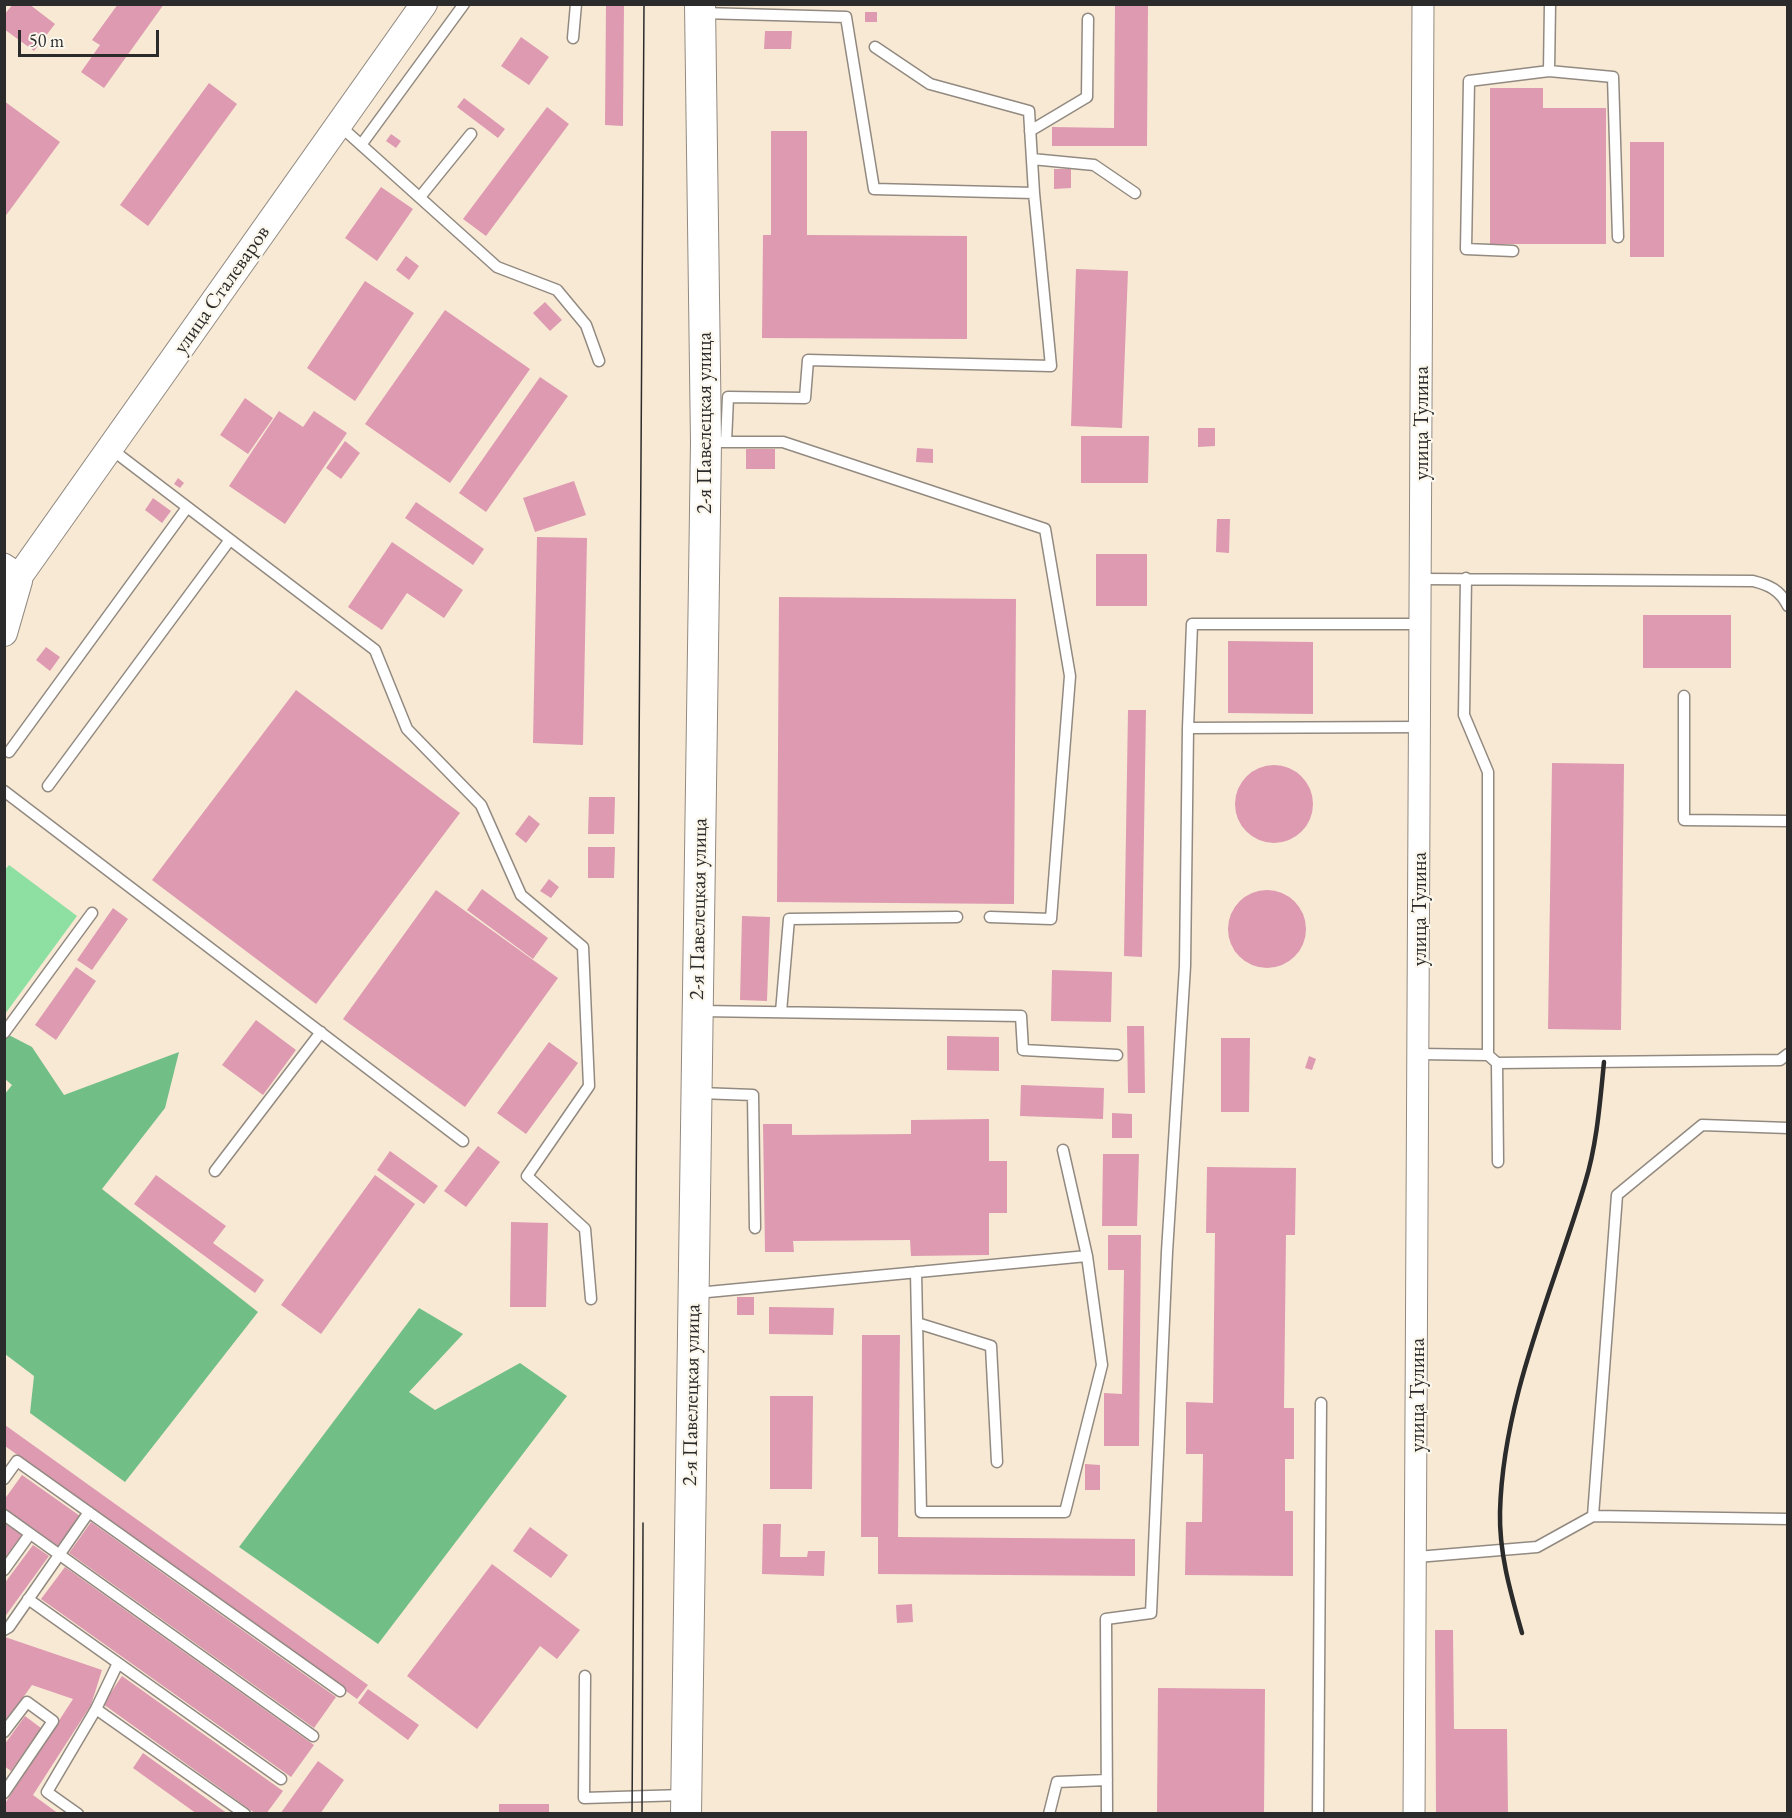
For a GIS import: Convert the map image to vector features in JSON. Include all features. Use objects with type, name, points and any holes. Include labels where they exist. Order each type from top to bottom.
[{"type":"main road","name":"2-я Павелецкая улица","points":[[686,1804],[696,1093],[716,442],[700,9]]},
{"type":"street","name":"улица Сталеваров","points":[[4,598],[13,570],[111,449],[423,4]]},
{"type":"street","name":"улица Тулина","points":[[1414,1814],[1420,1054],[1423,4]]},
{"type":"street","name":"улица Сталеваров","points":[[4,633],[10,621],[13,570]]},
{"type":"lane","points":[[361,145],[464,4]]},
{"type":"lane","points":[[573,38],[576,4]]},
{"type":"lane","points":[[1549,71],[1550,4]]},
{"type":"lane","points":[[700,9],[846,16],[874,189],[1034,193]]},
{"type":"lane","points":[[1030,131],[1087,97],[1088,19]]},
{"type":"lane","points":[[875,47],[930,84],[1029,111],[1034,193],[1051,366],[808,360],[805,398],[729,397],[716,442],[783,442],[1045,529],[1070,676],[1051,919],[990,917]]},
{"type":"lane","points":[[1513,250],[1466,249],[1469,81],[1549,71],[1613,77],[1618,237]]},
{"type":"lane","points":[[339,124],[497,267],[557,290],[586,325],[599,361]]},
{"type":"lane","points":[[420,197],[471,134]]},
{"type":"lane","points":[[1032,159],[1094,165],[1135,193]]},
{"type":"lane","points":[[111,449],[186,509],[375,650],[407,729],[481,805],[521,895],[583,947],[589,1086],[527,1176],[585,1229],[591,1299]]},
{"type":"lane","points":[[9,752],[186,509]]},
{"type":"lane","points":[[48,786],[229,541]]},
{"type":"lane","points":[[1466,578],[1464,715],[1488,772],[1488,1055]]},
{"type":"lane","points":[[1422,579],[1753,581],[1769,585],[1786,598]]},
{"type":"lane","points":[[1107,1814],[1106,1619],[1151,1613],[1167,1252],[1185,966],[1188,728],[1192,624],[1422,624]]},
{"type":"lane","points":[[1684,696],[1684,820],[1788,820]]},
{"type":"lane","points":[[1188,728],[1421,727]]},
{"type":"lane","points":[[4,791],[463,1141]]},
{"type":"lane","points":[[4,1033],[92,913]]},
{"type":"lane","points":[[781,1012],[789,920],[957,917]]},
{"type":"lane","points":[[698,1011],[1021,1016],[1023,1050],[1117,1055]]},
{"type":"lane","points":[[214,1171],[321,1032]]},
{"type":"lane","points":[[1420,1054],[1488,1055],[1497,1063],[1780,1060],[1788,1054]]},
{"type":"lane","points":[[1497,1063],[1498,1161]]},
{"type":"lane","points":[[696,1093],[753,1095],[755,1228]]},
{"type":"lane","points":[[1593,1516],[1617,1196],[1702,1125],[1788,1128]]},
{"type":"lane","points":[[916,1272],[921,1512],[1065,1512],[1102,1365],[1087,1256],[1063,1150]]},
{"type":"lane","points":[[693,1293],[1087,1256]]},
{"type":"lane","points":[[917,1323],[991,1346],[997,1462]]},
{"type":"lane","points":[[1317,1814],[1321,1403]]},
{"type":"lane","points":[[4,1479],[17,1461],[340,1691]]},
{"type":"lane","points":[[4,1630],[89,1512]]},
{"type":"lane","points":[[4,1515],[313,1736]]},
{"type":"lane","points":[[1417,1557],[1537,1547],[1593,1516],[1788,1519]]},
{"type":"lane","points":[[4,1570],[30,1534]]},
{"type":"lane","points":[[28,1599],[281,1779]]},
{"type":"lane","points":[[78,1814],[47,1792],[96,1709],[118,1663]]},
{"type":"lane","points":[[585,1676],[584,1798],[686,1804]]},
{"type":"lane","points":[[4,1732],[27,1702],[53,1721],[9,1778],[4,1793]]},
{"type":"lane","points":[[96,1709],[245,1814]]},
{"type":"lane","points":[[1049,1814],[1057,1782],[1107,1780]]},
{"type":"green space","points":[[9,865],[77,916],[5,1014],[4,871]]},
{"type":"green space","points":[[5,1033],[32,1047],[64,1095],[179,1052],[165,1108],[102,1189],[258,1312],[125,1482],[30,1413],[34,1376],[5,1354],[4,1095],[12,1085],[5,1079]]},
{"type":"green space","points":[[419,1308],[463,1334],[409,1392],[435,1410],[520,1363],[567,1396],[378,1644],[239,1547]]},
{"type":"building","points":[[13,4],[29,4],[55,24],[34,51],[4,29],[4,15]]},
{"type":"building","points":[[118,4],[164,4],[104,88],[81,72],[100,45],[92,40]]},
{"type":"building","points":[[606,4],[624,4],[623,126],[605,125]]},
{"type":"building","points":[[1115,4],[1148,4],[1147,146],[1052,146],[1052,127],[1114,128]]},
{"type":"building","points":[[865,12],[877,12],[877,22],[865,22]]},
{"type":"building","points":[[765,31],[792,31],[791,49],[764,49]]},
{"type":"building","points":[[521,37],[549,57],[529,85],[501,66]]},
{"type":"building","points":[[209,83],[237,104],[148,226],[120,205]]},
{"type":"building","points":[[1490,88],[1543,88],[1543,108],[1606,108],[1606,244],[1490,244]]},
{"type":"building","points":[[464,98],[505,129],[498,138],[457,107]]},
{"type":"building","points":[[4,101],[60,142],[4,218]]},
{"type":"building","points":[[547,107],[569,124],[486,236],[463,219]]},
{"type":"building","points":[[771,131],[807,131],[807,235],[967,236],[967,339],[762,338],[763,235],[771,235]]},
{"type":"building","points":[[391,134],[401,141],[396,148],[386,141]]},
{"type":"building","points":[[1630,142],[1664,142],[1664,257],[1630,257]]},
{"type":"building","points":[[1054,169],[1071,169],[1071,188],[1054,189]]},
{"type":"building","points":[[381,187],[413,209],[377,261],[345,238]]},
{"type":"building","points":[[406,256],[419,266],[409,280],[396,270]]},
{"type":"building","points":[[1076,269],[1128,271],[1122,428],[1071,426]]},
{"type":"building","points":[[365,281],[414,313],[355,401],[307,368]]},
{"type":"building","points":[[545,302],[562,320],[550,331],[533,313]]},
{"type":"building","points":[[445,310],[530,369],[450,483],[365,424]]},
{"type":"building","points":[[540,377],[568,396],[486,512],[459,493]]},
{"type":"building","points":[[245,398],[273,418],[248,454],[220,435]]},
{"type":"building","points":[[279,411],[303,427],[314,411],[347,433],[285,524],[229,486]]},
{"type":"building","points":[[1198,428],[1215,428],[1215,446],[1198,447]]},
{"type":"building","points":[[1081,436],[1149,436],[1148,483],[1081,483]]},
{"type":"building","points":[[345,441],[360,453],[341,479],[326,468]]},
{"type":"building","points":[[917,448],[933,449],[933,463],[916,462]]},
{"type":"building","points":[[746,449],[775,449],[775,469],[746,469]]},
{"type":"building","points":[[178,478],[184,483],[180,488],[174,484]]},
{"type":"building","points":[[574,481],[586,515],[535,532],[523,498]]},
{"type":"building","points":[[153,498],[171,511],[162,523],[145,510]]},
{"type":"building","points":[[416,502],[484,549],[473,565],[405,518]]},
{"type":"building","points":[[1217,519],[1230,519],[1229,553],[1216,552]]},
{"type":"building","points":[[537,537],[587,538],[583,745],[533,743]]},
{"type":"building","points":[[392,542],[463,590],[444,618],[407,593],[382,630],[348,607]]},
{"type":"building","points":[[1096,554],[1147,554],[1147,606],[1096,606]]},
{"type":"building","points":[[779,597],[1016,599],[1014,904],[777,902]]},
{"type":"building","points":[[1643,615],[1731,615],[1731,668],[1643,668]]},
{"type":"building","points":[[1228,641],[1313,642],[1313,714],[1228,713]]},
{"type":"building","points":[[46,647],[60,657],[50,671],[36,660]]},
{"type":"building","points":[[296,690],[460,813],[316,1004],[152,880]]},
{"type":"building","points":[[1128,710],[1146,710],[1142,957],[1124,956]]},
{"type":"building","points":[[1552,763],[1624,764],[1621,1030],[1548,1029]]},
{"type":"building","points":[[1266,765],[1282,765],[1296,771],[1307,782],[1313,796],[1313,812],[1307,826],[1296,837],[1282,843],[1266,843],[1252,837],[1241,826],[1235,812],[1235,796],[1241,782],[1252,771]]},
{"type":"building","points":[[589,797],[615,797],[614,834],[588,834]]},
{"type":"building","points":[[529,815],[540,824],[526,843],[515,834]]},
{"type":"building","points":[[588,847],[615,847],[614,878],[588,878]]},
{"type":"building","points":[[549,879],[559,887],[551,898],[540,891]]},
{"type":"building","points":[[482,889],[548,938],[533,959],[467,910]]},
{"type":"building","points":[[436,890],[558,978],[465,1107],[343,1019]]},
{"type":"building","points":[[1259,890],[1275,890],[1289,896],[1300,907],[1306,921],[1306,937],[1300,951],[1289,962],[1275,968],[1259,968],[1245,962],[1234,951],[1228,937],[1228,921],[1234,907],[1245,896]]},
{"type":"building","points":[[113,908],[128,919],[92,970],[77,960]]},
{"type":"building","points":[[742,916],[770,917],[767,1001],[740,1000]]},
{"type":"building","points":[[76,967],[96,981],[56,1040],[35,1025]]},
{"type":"building","points":[[1052,970],[1112,972],[1111,1022],[1051,1021]]},
{"type":"building","points":[[256,1020],[296,1050],[263,1095],[222,1065]]},
{"type":"building","points":[[1127,1026],[1144,1026],[1145,1093],[1128,1093]]},
{"type":"building","points":[[947,1036],[999,1037],[999,1071],[947,1070]]},
{"type":"building","points":[[1221,1038],[1250,1038],[1249,1112],[1221,1112]]},
{"type":"building","points":[[549,1042],[578,1063],[526,1134],[497,1113]]},
{"type":"building","points":[[1309,1056],[1316,1059],[1312,1070],[1305,1068]]},
{"type":"building","points":[[1021,1085],[1104,1088],[1103,1119],[1020,1116]]},
{"type":"building","points":[[1112,1113],[1132,1114],[1132,1138],[1112,1138]]},
{"type":"building","points":[[989,1119],[989,1161],[1007,1161],[1007,1213],[989,1213],[989,1255],[911,1256],[910,1240],[793,1241],[794,1252],[765,1252],[763,1124],[792,1124],[792,1135],[911,1134],[911,1120]]},
{"type":"building","points":[[478,1146],[500,1162],[466,1207],[444,1191]]},
{"type":"building","points":[[390,1151],[438,1186],[424,1204],[377,1170]]},
{"type":"building","points":[[1103,1154],[1139,1154],[1137,1226],[1102,1226]]},
{"type":"building","points":[[1207,1167],[1296,1168],[1295,1235],[1286,1235],[1284,1408],[1294,1408],[1294,1459],[1285,1459],[1285,1511],[1293,1511],[1293,1576],[1185,1575],[1186,1522],[1202,1522],[1203,1454],[1186,1454],[1186,1402],[1213,1403],[1215,1233],[1206,1233]]},
{"type":"building","points":[[156,1175],[226,1226],[213,1243],[264,1280],[255,1293],[134,1204]]},
{"type":"building","points":[[375,1175],[415,1204],[321,1334],[281,1305]]},
{"type":"building","points":[[511,1222],[548,1223],[546,1307],[510,1307]]},
{"type":"building","points":[[1108,1235],[1141,1235],[1139,1446],[1104,1446],[1104,1393],[1122,1394],[1124,1270],[1108,1270]]},
{"type":"building","points":[[737,1297],[754,1297],[754,1315],[737,1315]]},
{"type":"building","points":[[769,1307],[834,1308],[833,1335],[769,1334]]},
{"type":"building","points":[[862,1335],[900,1335],[898,1537],[1135,1539],[1135,1576],[878,1574],[878,1537],[861,1537]]},
{"type":"building","points":[[770,1396],[813,1396],[812,1489],[770,1489]]},
{"type":"building","points":[[5,1425],[368,1685],[357,1699],[5,1446]]},
{"type":"building","points":[[1085,1464],[1100,1465],[1100,1490],[1085,1490]]},
{"type":"building","points":[[22,1475],[80,1516],[58,1546],[4,1508],[4,1500]]},
{"type":"building","points":[[91,1522],[336,1697],[314,1728],[69,1553]]},
{"type":"building","points":[[4,1523],[22,1535],[4,1559]]},
{"type":"building","points":[[763,1524],[781,1524],[780,1557],[807,1557],[808,1551],[825,1551],[824,1576],[762,1574]]},
{"type":"building","points":[[530,1527],[568,1555],[551,1578],[513,1551]]},
{"type":"building","points":[[33,1545],[49,1556],[4,1618],[4,1584]]},
{"type":"building","points":[[492,1564],[580,1630],[557,1659],[540,1646],[477,1729],[407,1676]]},
{"type":"building","points":[[65,1567],[314,1745],[291,1777],[41,1599]]},
{"type":"building","points":[[912,1604],[913,1622],[897,1623],[896,1605]]},
{"type":"building","points":[[1435,1630],[1453,1630],[1454,1729],[1507,1729],[1508,1814],[1436,1814]]},
{"type":"building","points":[[5,1637],[102,1670],[91,1705],[33,1795],[59,1814],[4,1814],[4,1805],[73,1699],[32,1685],[5,1723]]},
{"type":"building","points":[[122,1676],[283,1791],[266,1814],[256,1814],[103,1704]]},
{"type":"building","points":[[1158,1688],[1265,1689],[1264,1814],[1157,1814]]},
{"type":"building","points":[[368,1689],[419,1725],[408,1740],[358,1703]]},
{"type":"building","points":[[25,1716],[41,1728],[11,1771],[4,1766],[4,1745]]},
{"type":"building","points":[[143,1753],[228,1814],[197,1814],[133,1768]]},
{"type":"building","points":[[318,1761],[344,1780],[320,1814],[280,1814]]},
{"type":"building","points":[[499,1804],[549,1804],[549,1814],[499,1814]]},
{"type":"tram line","points":[[632,1814],[644,4]]},
{"type":"tram line","points":[[642,1814],[643,1523]]},
{"type":"railway","points":[[1522,1633],[1506,1574],[1501,1543],[1500,1512],[1503,1470],[1520,1386],[1589,1168],[1598,1123],[1604,1062]]}]
